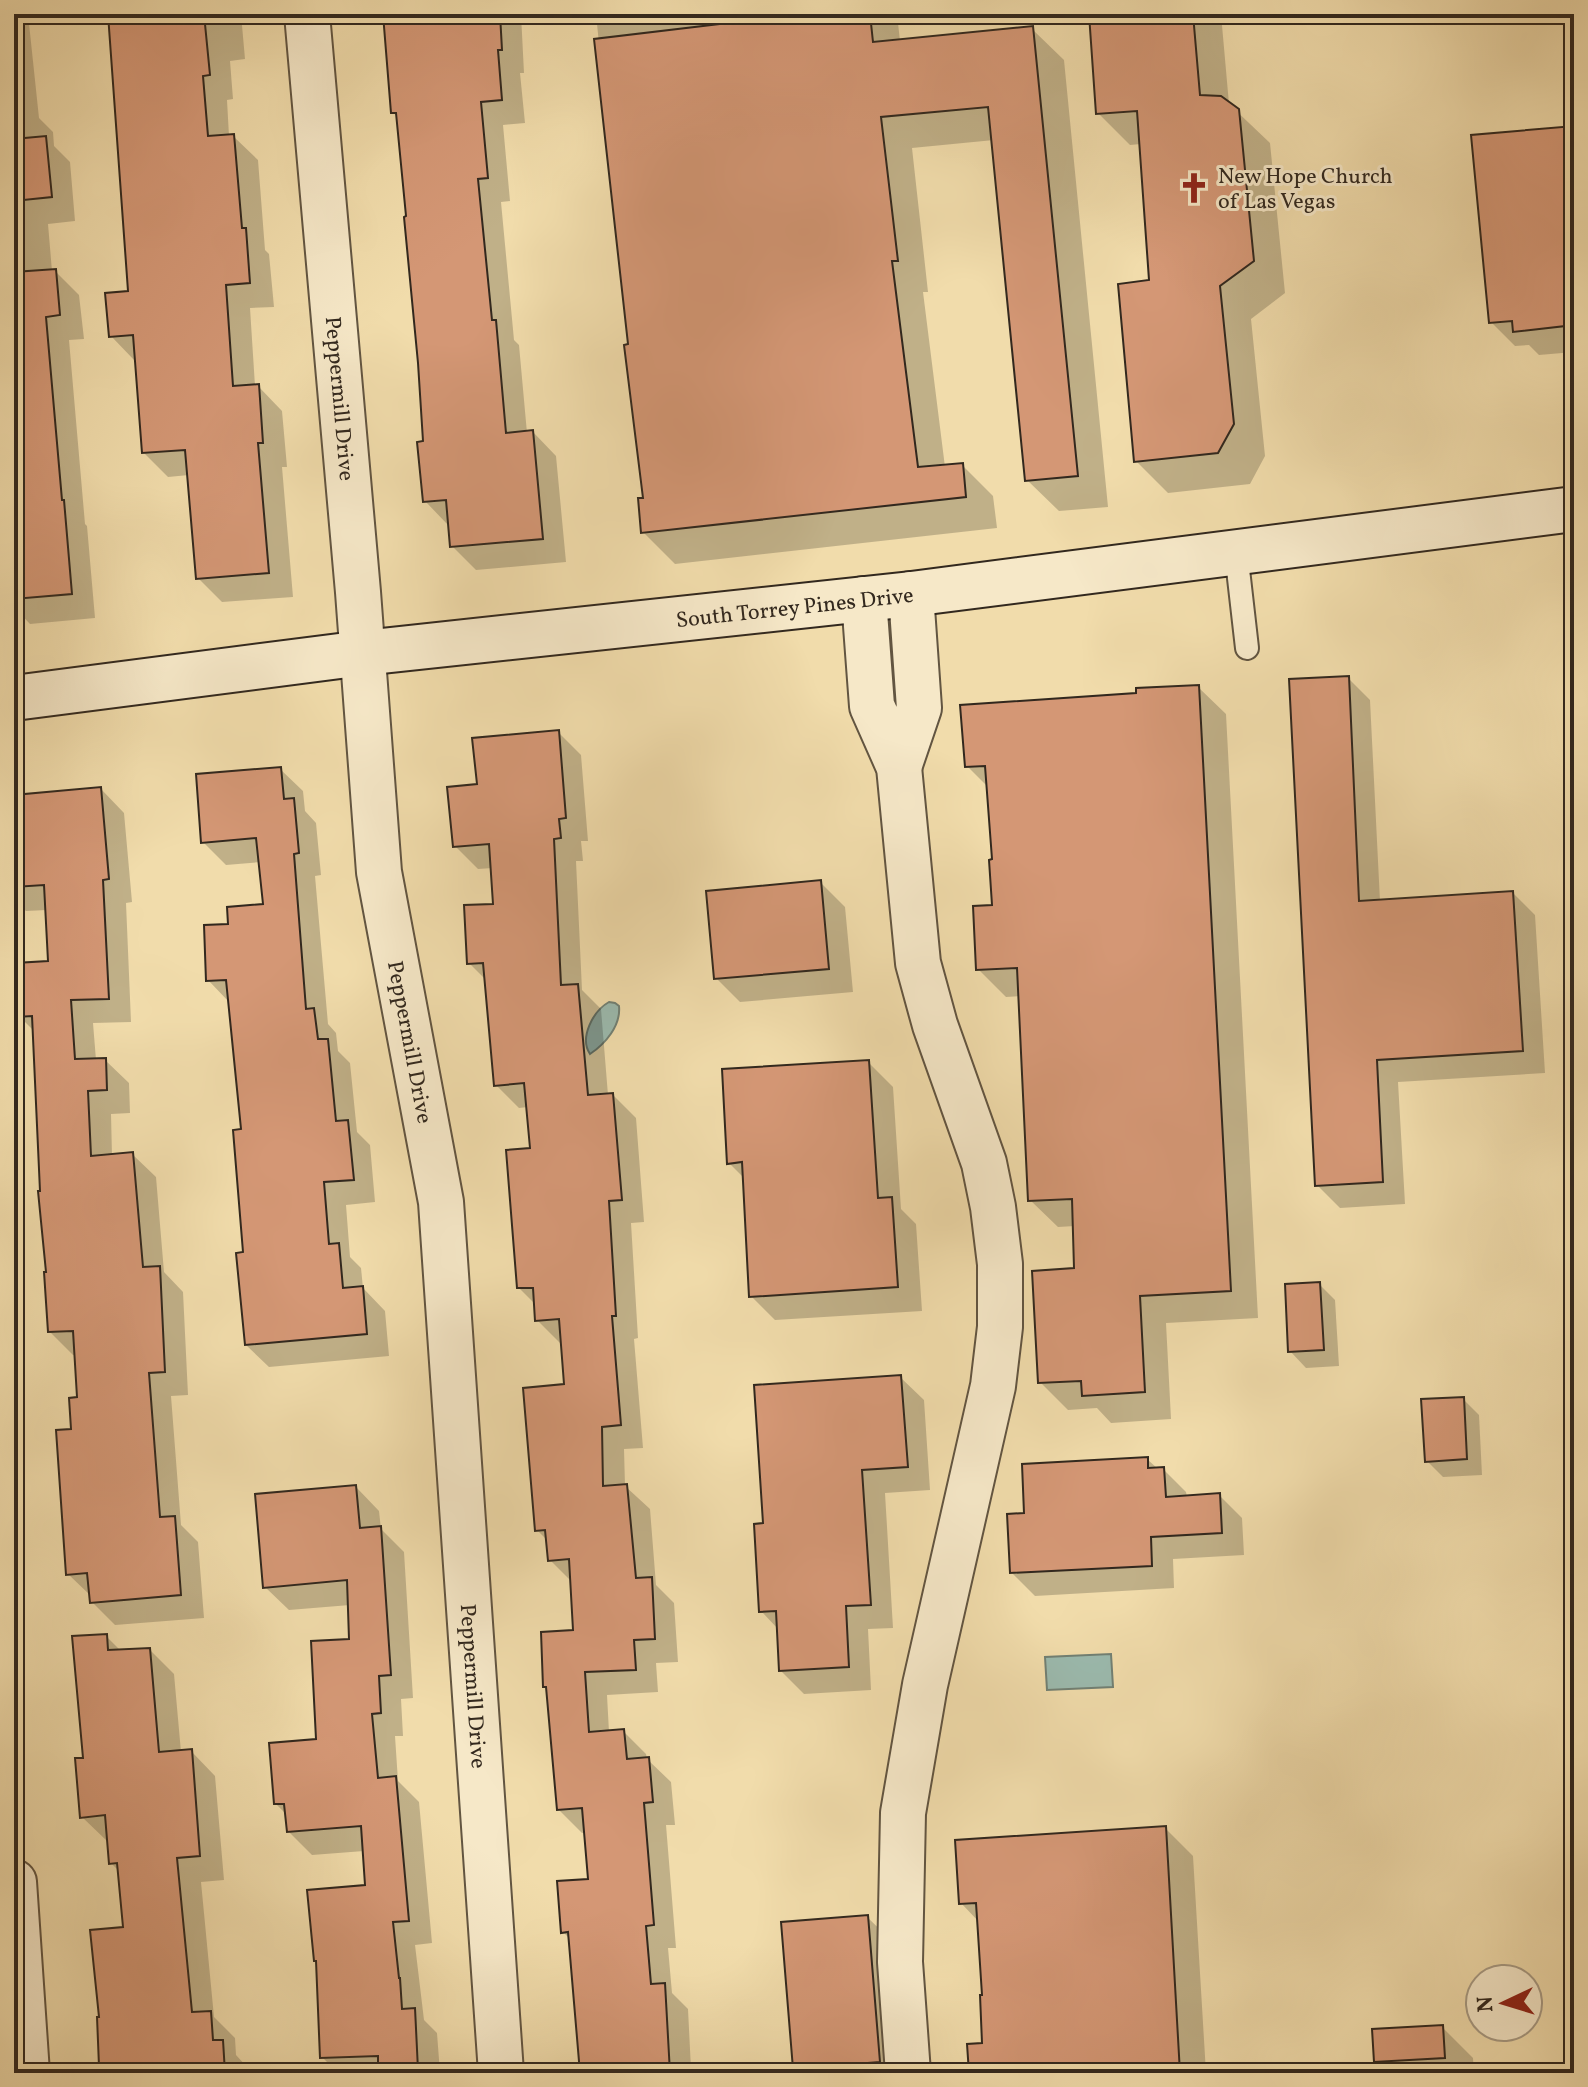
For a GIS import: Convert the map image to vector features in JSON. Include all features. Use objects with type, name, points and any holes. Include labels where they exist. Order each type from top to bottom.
[{"type":"street","name":"Peppermill Drive","points":[[307,14],[379,872],[441,1202],[501,2073]]},
{"type":"street","name":"South Torrey Pines Drive","points":[[14,698],[363,653],[911,594],[1574,509]]},
{"type":"street","points":[[899,767],[919,708],[911,594]]},
{"type":"street","points":[[864,599],[872,706],[899,767],[918,963],[935,1025],[984,1163],[1000,1264],[1000,1327],[993,1386],[925,1685],[903,1813],[900,1962],[908,2073]]},
{"type":"street","points":[[14,1882],[27,2073]]},
{"type":"lane","points":[[1236,552],[1247,648]]},
{"type":"shaded area","points":[[609,1002],[619,1006],[615,1027],[590,1054],[586,1040],[589,1025]]},
{"type":"shaded area","points":[[1111,1654],[1113,1687],[1047,1690],[1045,1657]]},
{"type":"building","points":[[108,14],[204,14],[210,75],[203,76],[208,136],[234,134],[242,228],[246,228],[250,283],[226,285],[233,386],[259,384],[263,443],[258,443],[269,573],[196,579],[185,450],[142,453],[133,335],[109,337],[105,293],[128,291]]},
{"type":"building","points":[[383,14],[500,14],[502,50],[498,50],[502,100],[481,102],[488,178],[478,179],[492,320],[496,320],[506,433],[533,430],[543,539],[450,547],[446,500],[423,502],[417,442],[423,441],[406,216],[396,113],[391,113]]},
{"type":"building","points":[[805,14],[870,14],[873,42],[1033,26],[1078,476],[1025,481],[988,107],[881,117],[898,261],[892,261],[918,467],[963,463],[966,497],[641,533],[638,498],[643,498],[624,345],[628,344],[594,39]]},
{"type":"building","name":"New Hope Church of Las Vegas","points":[[1089,14],[1193,14],[1200,95],[1221,96],[1239,109],[1254,261],[1220,286],[1234,424],[1218,453],[1134,462],[1118,284],[1149,280],[1137,111],[1096,114]]},
{"type":"building","points":[[1574,126],[1574,325],[1513,332],[1512,321],[1489,323],[1471,135]]},
{"type":"building","points":[[46,136],[52,197],[14,201],[14,139]]},
{"type":"building","points":[[56,269],[60,315],[46,317],[72,594],[14,599],[14,272]]},
{"type":"building","points":[[1349,676],[1359,901],[1513,891],[1523,1051],[1377,1060],[1383,1182],[1315,1186],[1289,679]]},
{"type":"building","points":[[1199,685],[1231,1291],[1140,1296],[1145,1392],[1082,1396],[1081,1381],[1038,1383],[1032,1271],[1074,1268],[1072,1199],[1028,1201],[1017,968],[976,970],[973,906],[992,905],[989,860],[992,859],[985,766],[965,767],[960,705],[1136,693],[1136,688]]},
{"type":"building","points":[[559,730],[566,818],[559,819],[561,838],[554,839],[561,985],[578,984],[588,1095],[613,1093],[622,1200],[609,1201],[616,1316],[612,1316],[621,1425],[602,1427],[603,1486],[627,1484],[636,1578],[652,1577],[655,1639],[634,1640],[636,1670],[585,1672],[589,1732],[624,1729],[627,1759],[649,1757],[653,1802],[644,1803],[654,1925],[646,1926],[651,1984],[665,1983],[670,2073],[580,2073],[568,1932],[561,1933],[557,1881],[588,1879],[582,1808],[557,1810],[546,1687],[543,1687],[541,1632],[573,1630],[569,1559],[548,1561],[545,1530],[535,1531],[523,1388],[564,1384],[559,1319],[535,1321],[533,1288],[517,1288],[506,1150],[530,1148],[524,1083],[494,1086],[483,963],[467,964],[464,905],[493,904],[489,844],[453,847],[447,787],[477,784],[472,738]]},
{"type":"building","points":[[281,767],[284,799],[294,798],[299,853],[294,854],[306,1009],[314,1008],[318,1039],[328,1039],[336,1121],[348,1120],[354,1180],[324,1182],[329,1244],[339,1243],[343,1288],[363,1286],[367,1334],[245,1345],[236,1253],[243,1252],[233,1130],[241,1129],[226,980],[206,981],[204,925],[228,924],[227,907],[263,904],[256,838],[201,843],[196,774]]},
{"type":"building","points":[[101,787],[109,879],[103,880],[109,999],[71,1000],[75,1059],[106,1058],[107,1090],[88,1091],[91,1156],[133,1152],[143,1267],[160,1266],[165,1372],[149,1373],[160,1517],[175,1516],[181,1595],[90,1603],[87,1573],[66,1575],[56,1430],[71,1429],[69,1398],[77,1397],[73,1331],[48,1332],[38,1191],[32,1016],[17,1017],[15,963],[48,961],[44,885],[14,887],[14,835],[18,834],[14,795]]},
{"type":"building","points":[[821,880],[829,969],[714,979],[706,891]]},
{"type":"building","points":[[869,1060],[878,1198],[892,1197],[898,1287],[749,1297],[742,1162],[727,1164],[722,1069]]},
{"type":"building","points":[[1320,1282],[1324,1350],[1288,1352],[1285,1284]]},
{"type":"building","points":[[901,1375],[908,1467],[862,1470],[871,1605],[846,1606],[849,1667],[779,1671],[776,1611],[759,1612],[754,1524],[763,1523],[754,1385]]},
{"type":"building","points":[[1464,1397],[1467,1459],[1425,1462],[1421,1399]]},
{"type":"building","points":[[1148,1457],[1148,1468],[1164,1467],[1166,1497],[1220,1493],[1222,1533],[1151,1537],[1152,1566],[1010,1573],[1007,1514],[1024,1513],[1022,1464]]},
{"type":"building","points":[[356,1485],[360,1528],[381,1526],[391,1675],[379,1676],[381,1713],[372,1714],[378,1778],[396,1776],[409,1921],[393,1922],[402,2009],[415,2008],[418,2070],[378,2072],[378,2056],[320,2058],[316,1961],[307,1890],[365,1885],[361,1826],[287,1832],[284,1804],[274,1804],[269,1743],[316,1739],[311,1641],[349,1639],[347,1580],[263,1588],[255,1494]]},
{"type":"building","points":[[107,1634],[108,1650],[150,1648],[159,1752],[192,1749],[200,1856],[177,1858],[192,2012],[211,2011],[213,2040],[223,2040],[225,2073],[123,2073],[122,2064],[99,2066],[99,2017],[90,1930],[123,1927],[117,1863],[109,1864],[105,1815],[80,1818],[75,1758],[83,1758],[72,1636]]},
{"type":"building","points":[[1166,1826],[1180,2073],[969,2073],[967,2044],[982,2043],[982,1995],[976,1903],[959,1904],[955,1840]]},
{"type":"building","points":[[868,1915],[880,2062],[793,2069],[781,1922]]},
{"type":"building","points":[[1443,2025],[1445,2058],[1374,2062],[1372,2029]]},
{"type":"place","name":"New Hope Church of Las Vegas","points":[[1194,188]]}]
